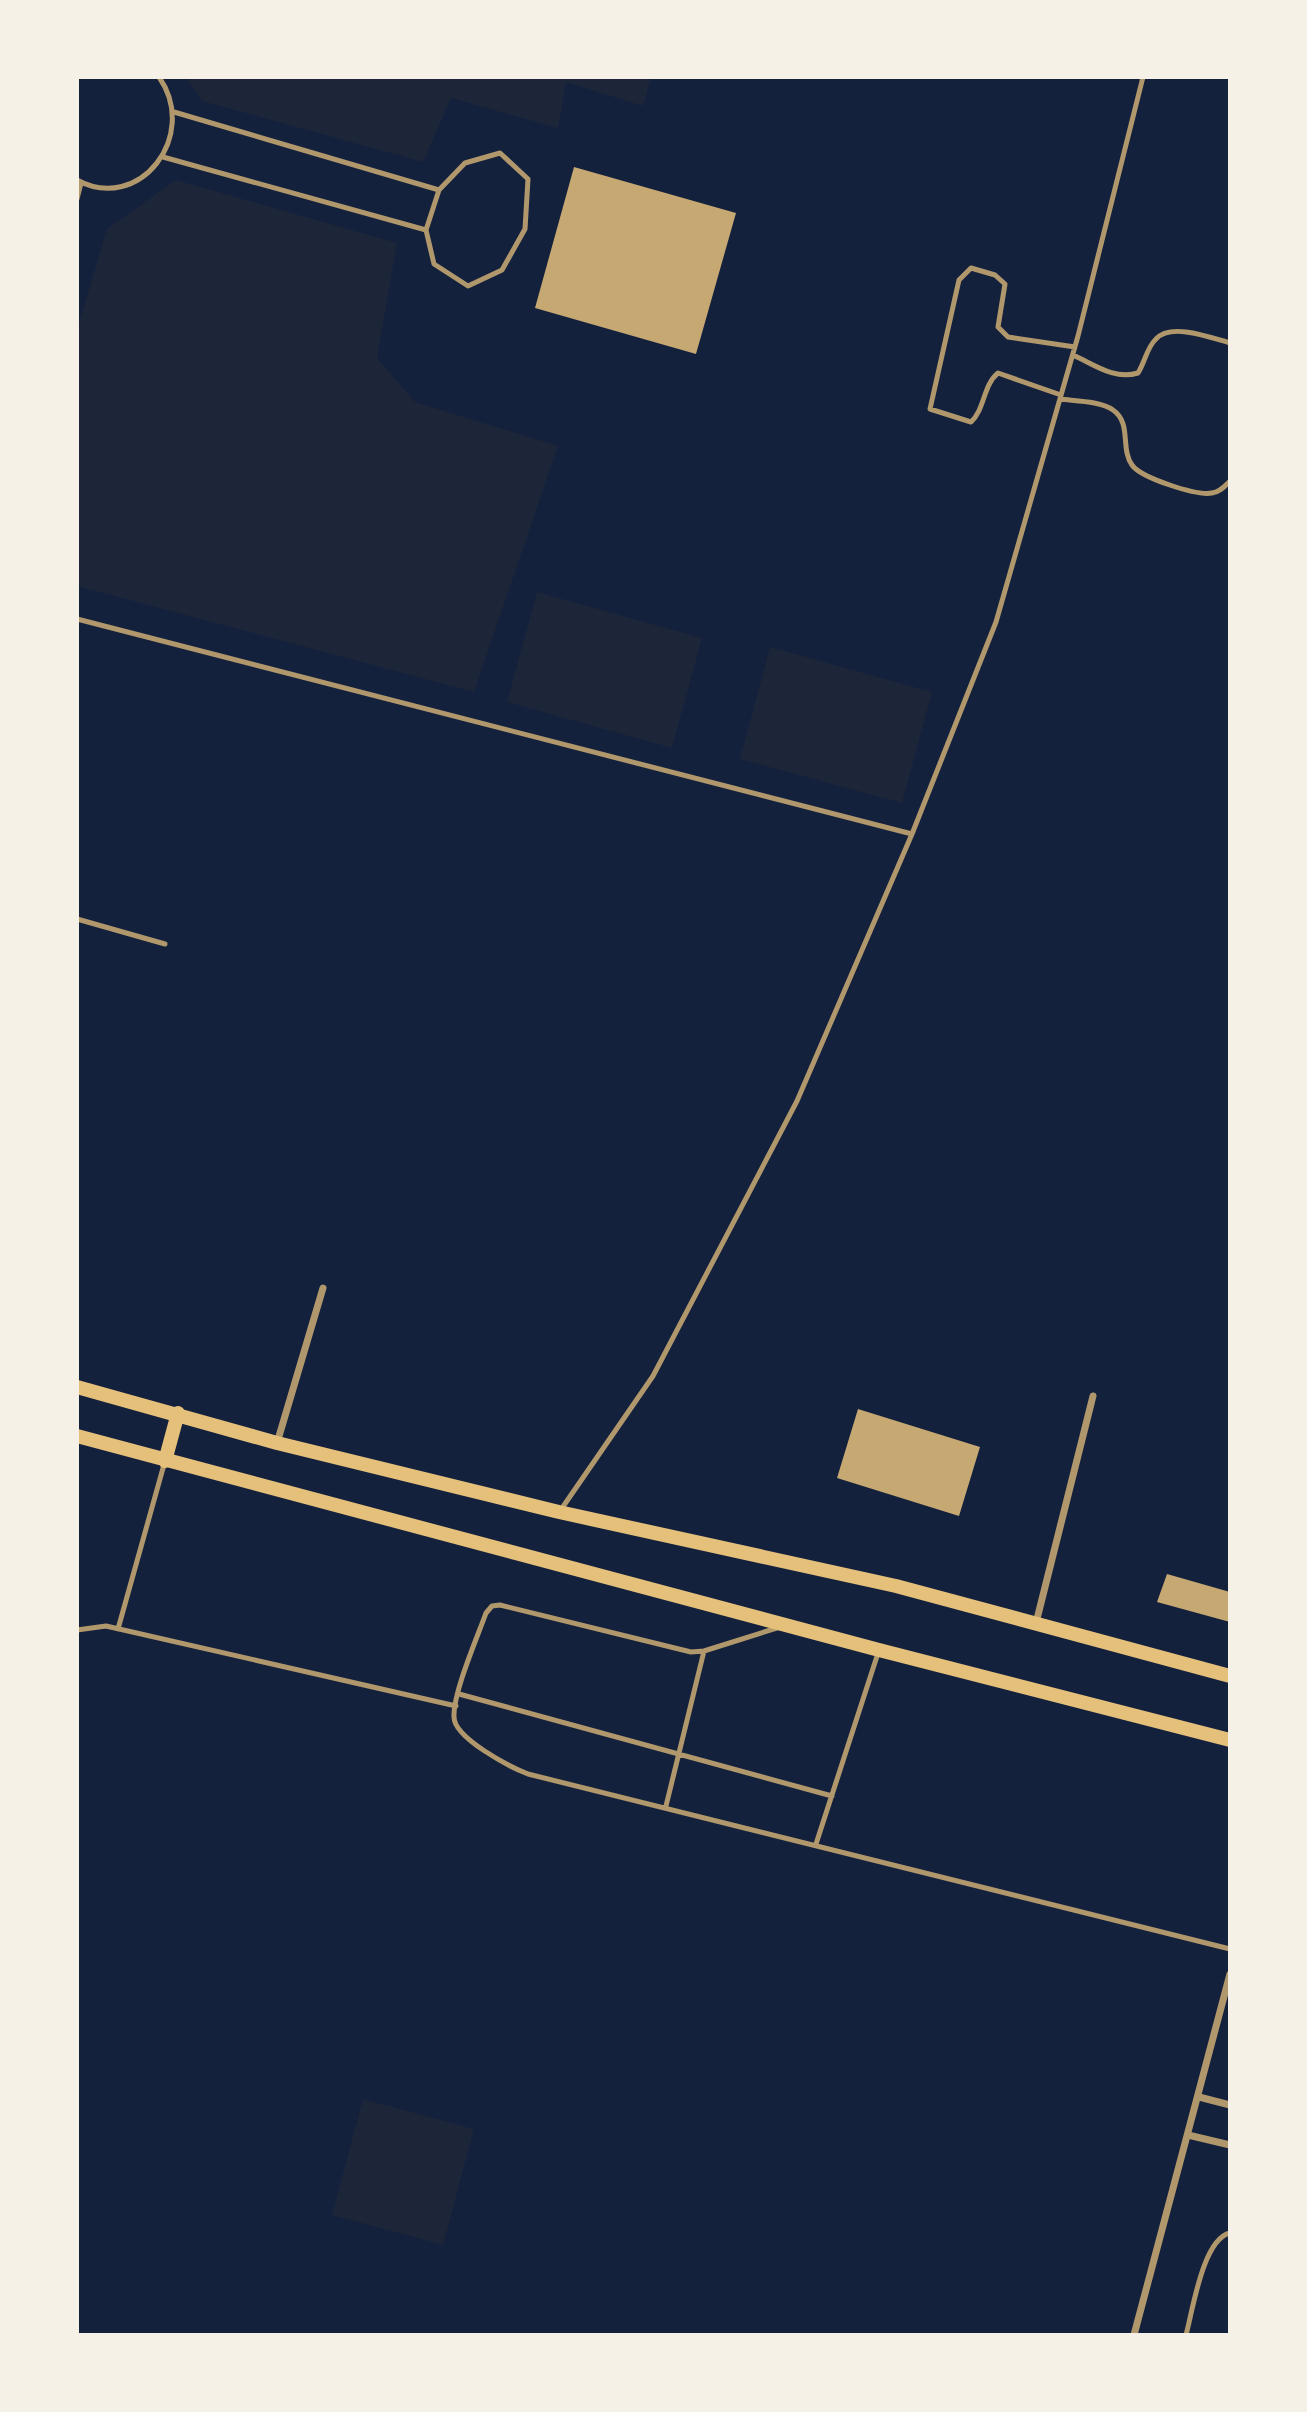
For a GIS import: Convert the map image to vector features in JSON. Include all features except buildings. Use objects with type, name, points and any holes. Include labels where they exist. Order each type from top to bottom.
[{"type":"main road","points":[[77,1387],[178,1413],[277,1443],[559,1512],[896,1586],[1230,1676]]},
{"type":"main road","points":[[165,1461],[178,1413]]},
{"type":"main road","points":[[77,1436],[790,1624],[879,1650],[1230,1740]]},
{"type":"street","points":[[277,1443],[323,1288]]},
{"type":"street","points":[[1036,1623],[1093,1396]]},
{"type":"street","points":[[1134,2335],[1230,1974]]},
{"type":"street","points":[[1199,2097],[1230,2105]]},
{"type":"street","points":[[1188,2135],[1230,2145]]},
{"type":"lane","points":[[77,199],[79,181],[104,187],[127,184],[148,173],[163,157],[173,135],[174,113],[168,90],[159,77]]},
{"type":"lane","points":[[559,1512],[653,1376],[797,1101],[912,834],[996,622],[1075,348],[1143,77]]},
{"type":"lane","points":[[174,113],[439,190]]},
{"type":"lane","points":[[500,153],[527,178],[525,229],[502,270],[468,286],[434,264],[426,230],[439,190],[465,163],[500,153]]},
{"type":"lane","points":[[163,157],[426,230]]},
{"type":"lane","points":[[1075,348],[1008,337],[998,327],[1005,284],[1000,278],[971,268],[959,280],[930,409],[971,422],[978,414],[990,381],[998,373],[1061,397],[1116,411],[1124,428],[1126,453],[1131,464],[1148,477],[1210,494],[1230,481]]},
{"type":"lane","points":[[1073,355],[1116,376],[1126,376],[1138,373],[1154,340],[1161,334],[1187,333],[1230,343]]},
{"type":"lane","points":[[77,619],[912,834]]},
{"type":"lane","points":[[77,919],[165,944]]},
{"type":"lane","points":[[118,1629],[165,1461]]},
{"type":"lane","points":[[790,1624],[704,1651],[691,1652],[500,1605],[492,1606],[486,1613],[453,1716],[461,1733],[507,1765],[528,1774],[666,1806],[1230,1950]]},
{"type":"lane","points":[[77,1630],[106,1626],[456,1706]]},
{"type":"lane","points":[[816,1844],[879,1650]]},
{"type":"lane","points":[[666,1806],[704,1651]]},
{"type":"lane","points":[[459,1694],[832,1796]]},
{"type":"lane","points":[[1186,2335],[1210,2249],[1222,2235],[1230,2233]]},
{"type":"shaded area","points":[[186,77],[651,77],[643,106],[566,82],[558,128],[451,98],[423,162],[202,101]]},
{"type":"shaded area","points":[[176,180],[397,243],[377,358],[415,402],[558,446],[474,692],[77,586],[77,330],[107,229]]},
{"type":"shaded area","points":[[537,592],[702,638],[672,748],[507,702]]},
{"type":"shaded area","points":[[770,647],[932,692],[902,803],[740,759]]},
{"type":"shaded area","points":[[363,2099],[474,2129],[443,2245],[332,2215]]}]
